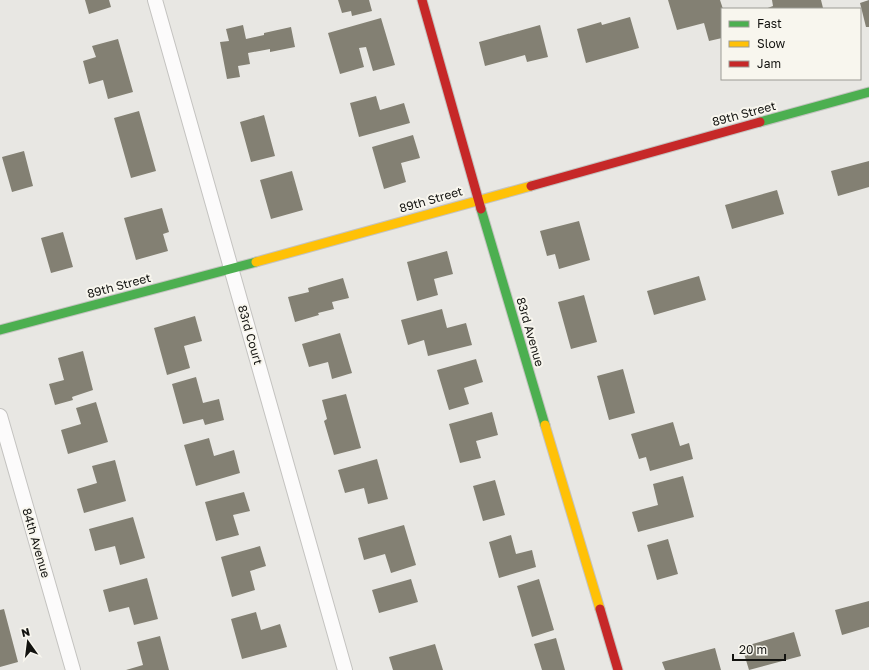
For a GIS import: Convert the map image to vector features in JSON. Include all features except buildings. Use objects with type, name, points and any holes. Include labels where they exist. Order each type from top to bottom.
[{"type":"street","name":"83rd Court","points":[[155,0],[345,670]]},
{"type":"street","name":"83rd Avenue","points":[[422,0],[478,200],[618,670]]},
{"type":"street","name":"89th Street","points":[[0,330],[231,269],[869,92]]},
{"type":"street","name":"84th Avenue","points":[[0,416],[73,670]]},
{"type":"traffic: fast","points":[[760,122],[869,92]]},
{"type":"traffic: fast","points":[[481,209],[545,425]]},
{"type":"traffic: fast","points":[[0,330],[256,262]]},
{"type":"traffic: slow","points":[[256,262],[531,186]]},
{"type":"traffic: slow","points":[[545,425],[600,609]]},
{"type":"traffic: jam","points":[[422,0],[481,209]]},
{"type":"traffic: jam","points":[[531,186],[760,122]]},
{"type":"traffic: jam","points":[[600,609],[618,670]]}]
